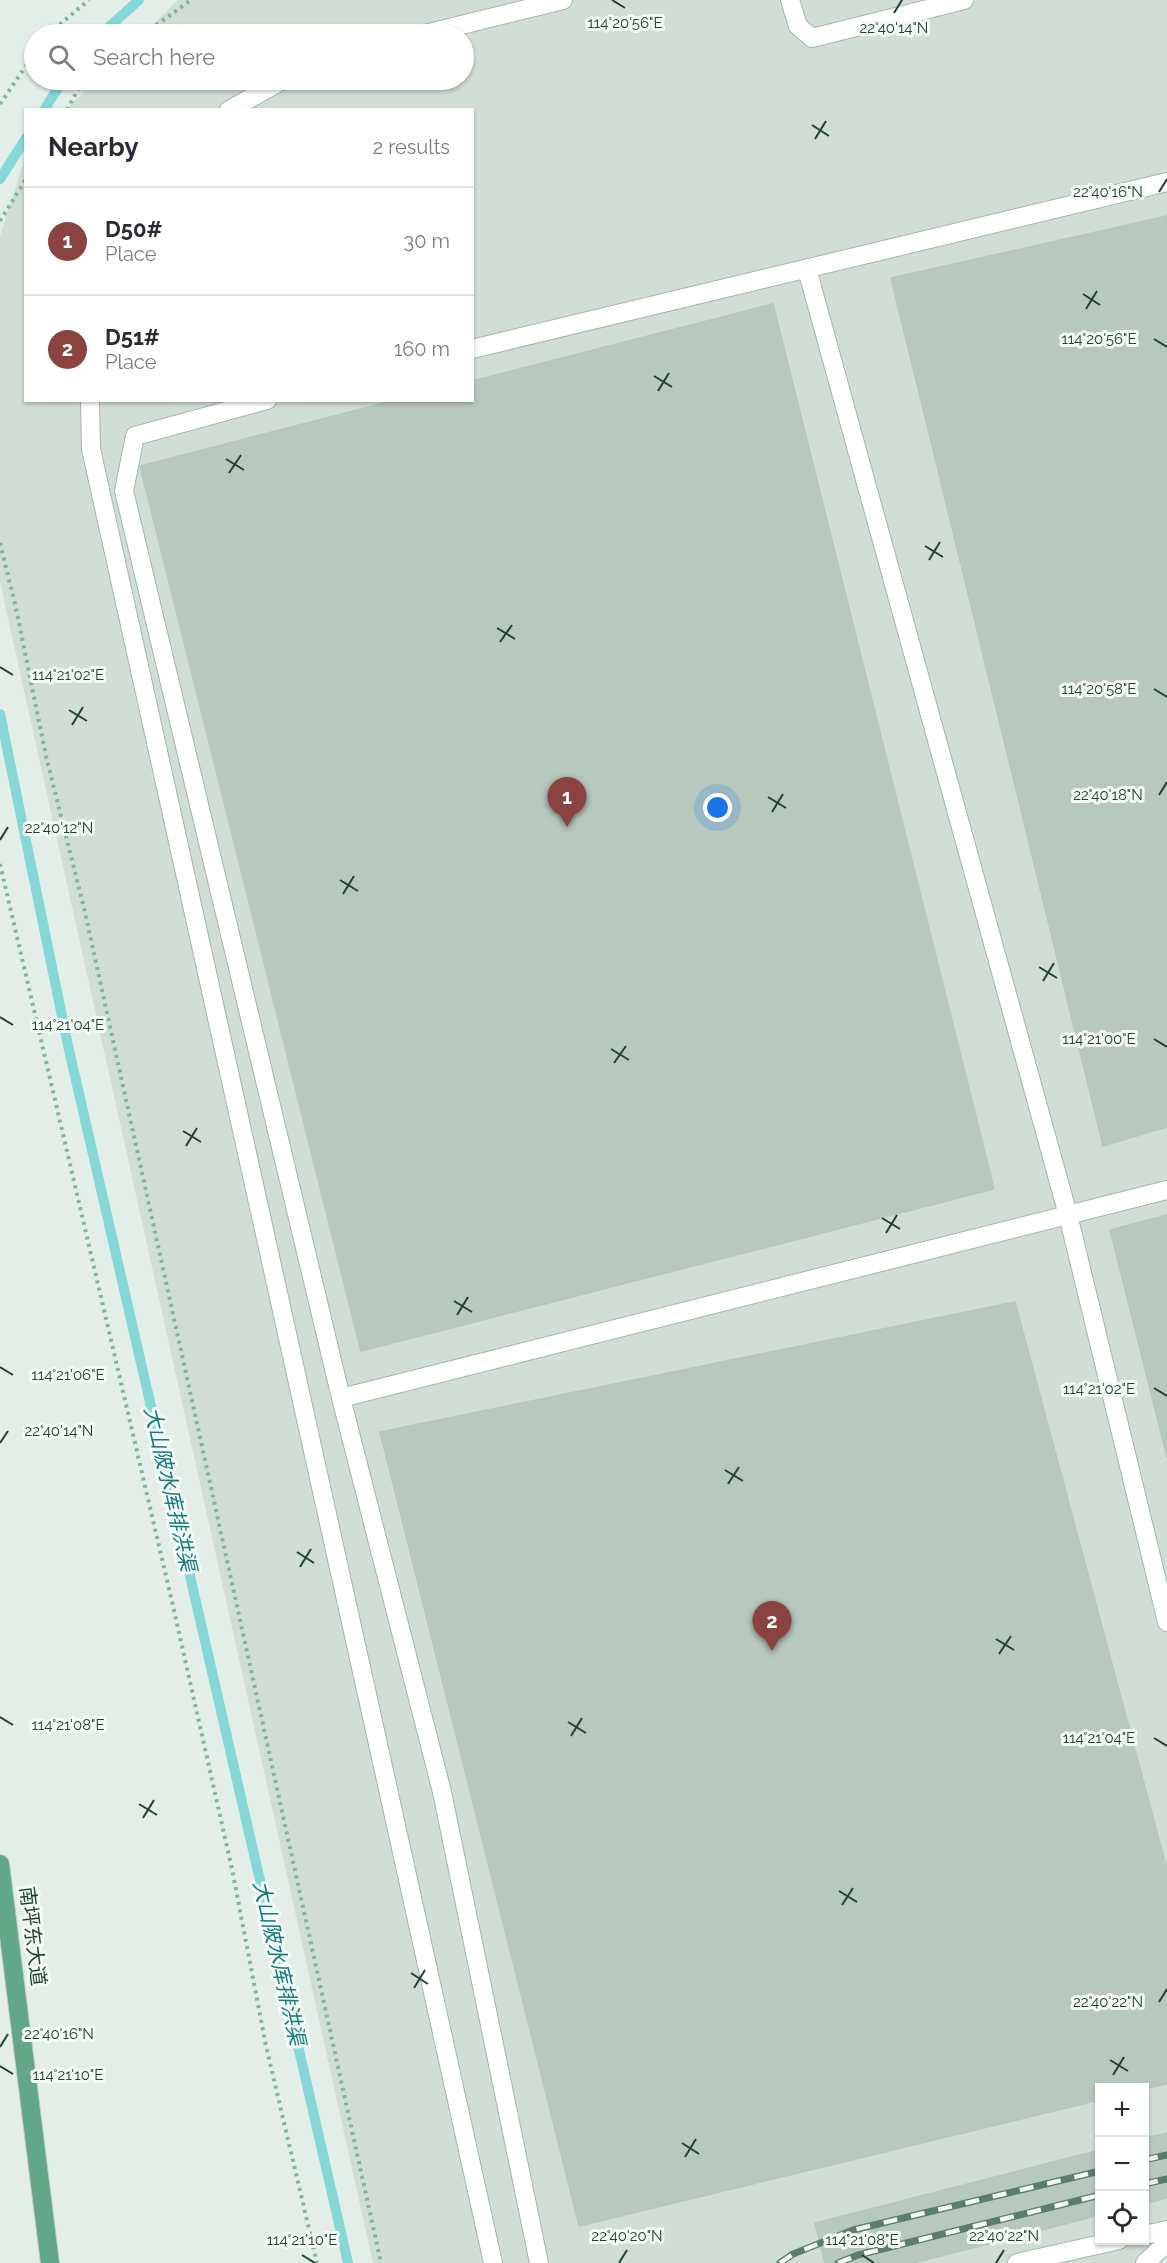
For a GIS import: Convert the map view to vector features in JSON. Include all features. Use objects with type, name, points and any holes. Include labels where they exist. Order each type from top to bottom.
[{"type":"main road","name":"南坪东大道","points":[[0,1864],[50,2263]]},
{"type":"lane","points":[[466,24],[563,0]]},
{"type":"lane","points":[[790,0],[798,26],[812,38],[963,0]]},
{"type":"lane","points":[[234,108],[265,90]]},
{"type":"lane","points":[[474,349],[1167,182]]},
{"type":"lane","points":[[807,269],[1068,1215],[1167,1622]]},
{"type":"lane","points":[[90,402],[91,449],[493,2263]]},
{"type":"lane","points":[[260,402],[135,436],[124,491],[341,1398],[442,1792],[539,2263]]},
{"type":"lane","points":[[341,1398],[1167,1190]]},
{"type":"lane","points":[[1149,2234],[1167,2230]]},
{"type":"lane","points":[[1144,2263],[1167,2243]]},
{"type":"lane","points":[[1017,2263],[1100,2245]]},
{"type":"path","points":[[60,24],[89,0]]},
{"type":"path","points":[[158,24],[191,0]]},
{"type":"path","points":[[0,104],[24,69]]},
{"type":"path","points":[[68,108],[78,90]]},
{"type":"path","points":[[0,221],[24,182]]},
{"type":"path","points":[[0,543],[16,608],[46,756],[84,908],[381,2263]]},
{"type":"path","points":[[0,864],[178,1629],[232,1869],[266,2046],[317,2263]]},
{"type":"shaded area","points":[[178,0],[1167,0],[1167,2257],[1162,2263],[373,2263],[0,582],[0,236],[24,161],[24,402],[474,402],[474,108],[67,108],[86,90],[474,90],[474,24],[153,24]]},
{"type":"building","points":[[1167,216],[1167,1127],[1103,1146],[891,278]]},
{"type":"building","points":[[773,304],[994,1189],[361,1351],[140,466],[388,402],[474,402],[474,380]]},
{"type":"building","points":[[1167,1215],[1167,1457],[1110,1230]]},
{"type":"building","points":[[1015,1302],[1167,1869],[1167,2084],[1149,2088],[1149,2083],[1095,2083],[1095,2101],[579,2226],[380,1432]]},
{"type":"building","points":[[1167,2133],[1167,2198],[1149,2203],[1149,2137]]},
{"type":"building","points":[[1095,2151],[1095,2216],[914,2263],[825,2263],[815,2223]]},
{"type":"waterway","name":"大山陂水库排洪渠","points":[[112,24],[139,0]]},
{"type":"waterway","name":"大山陂水库排洪渠","points":[[45,108],[57,90]]},
{"type":"waterway","name":"大山陂水库排洪渠","points":[[0,179],[24,141]]},
{"type":"waterway","name":"大山陂水库排洪渠","points":[[0,714],[69,1050],[348,2263]]},
{"type":"railway","points":[[1149,2159],[1167,2155]]},
{"type":"railway","points":[[780,2263],[793,2254],[853,2230],[1095,2172]]},
{"type":"railway","points":[[1149,2183],[1167,2179]]},
{"type":"railway","points":[[838,2263],[858,2255],[1095,2196]]},
{"type":"place","name":"D50#","points":[[567,827]]},
{"type":"place","name":"D51#","points":[[772,1651]]}]
